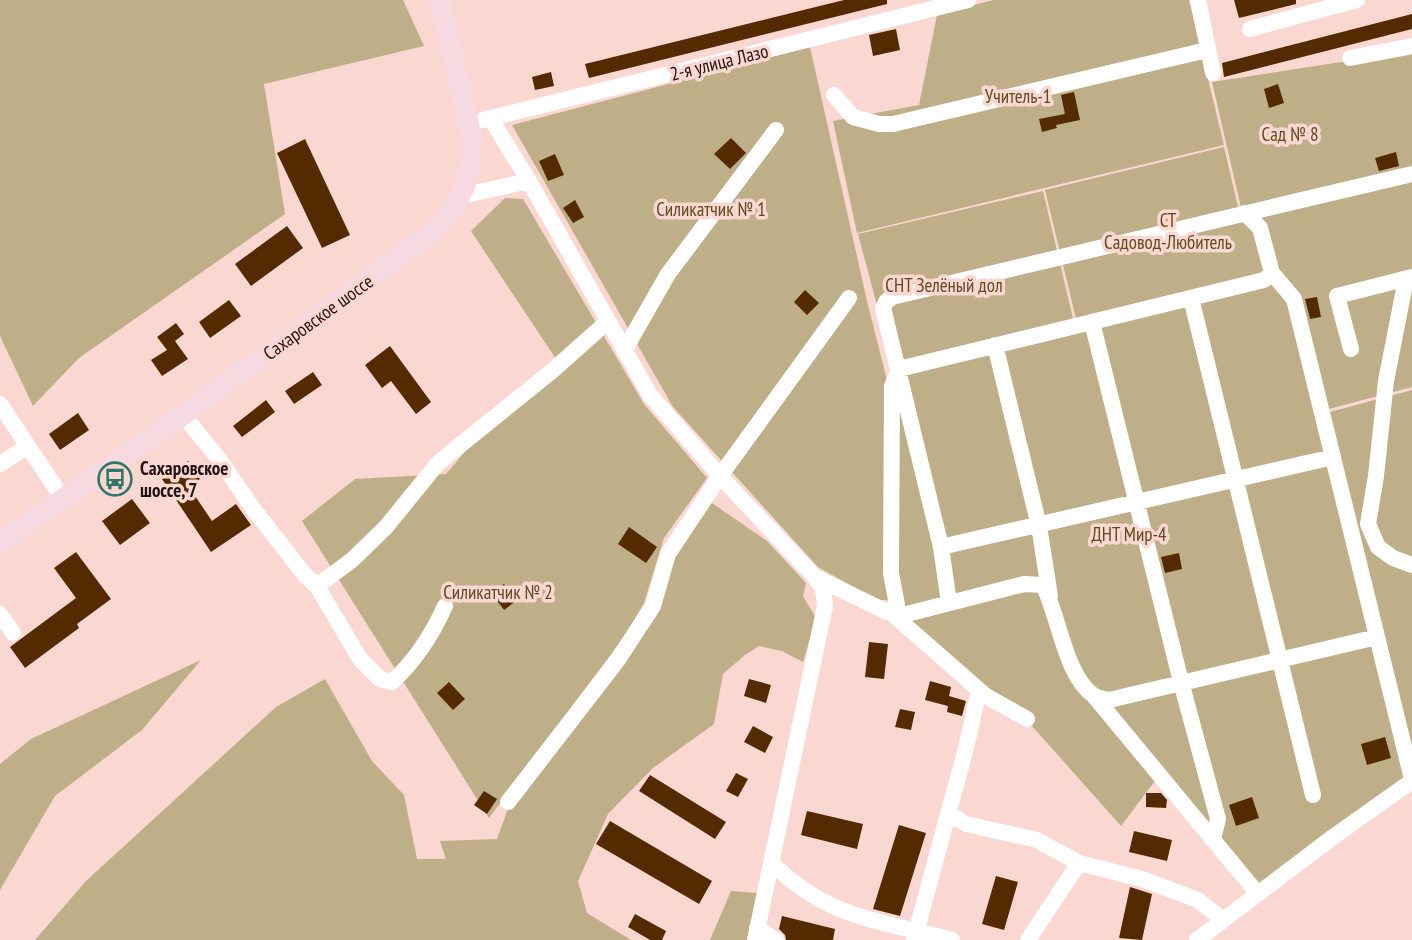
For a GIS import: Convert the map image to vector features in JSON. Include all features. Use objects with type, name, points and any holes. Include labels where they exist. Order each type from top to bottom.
[{"type":"main road","name":"Сахаровское шоссе","points":[[0,543],[183,415],[428,236],[444,221],[461,196],[480,120],[440,0]]},
{"type":"street","name":"2-я улица Лазо","points":[[480,120],[968,0]]},
{"type":"street","points":[[1198,0],[1213,73]]},
{"type":"street","points":[[1250,29],[1357,0]]},
{"type":"street","points":[[1350,58],[1412,46]]},
{"type":"street","points":[[834,95],[853,117],[878,124],[893,124],[1208,50]]},
{"type":"street","points":[[480,120],[529,181],[650,395],[823,588],[825,606],[756,934],[776,940]]},
{"type":"street","points":[[624,351],[668,274],[776,130]]},
{"type":"street","points":[[949,603],[941,547],[883,309],[886,302],[892,298],[1412,174]]},
{"type":"street","points":[[461,196],[529,181]]},
{"type":"street","points":[[1198,940],[1412,780],[1294,299],[1272,274],[1260,228],[1245,214]]},
{"type":"street","points":[[899,369],[1264,280],[1272,274]]},
{"type":"street","points":[[1351,349],[1337,296],[1409,278],[1386,381],[1368,524],[1378,547],[1393,558],[1412,565]]},
{"type":"street","points":[[508,802],[617,661],[653,606],[668,554],[720,476],[849,298]]},
{"type":"street","points":[[1191,298],[1313,795]]},
{"type":"street","points":[[317,586],[352,560],[386,527],[438,463],[552,372],[607,322]]},
{"type":"street","points":[[1092,322],[1181,682],[1218,819],[1213,839]]},
{"type":"street","points":[[995,345],[1039,526],[1051,600],[1066,653],[1083,685],[1258,894]]},
{"type":"street","points":[[890,612],[897,605],[891,573],[892,386],[899,369]]},
{"type":"street","points":[[0,404],[63,499]]},
{"type":"street","points":[[183,415],[271,532],[317,586],[360,659],[380,679],[392,682],[405,671],[433,633],[444,606]]},
{"type":"street","points":[[0,464],[28,446]]},
{"type":"street","points":[[941,547],[1333,457]]},
{"type":"street","points":[[814,577],[890,612],[986,696],[1027,719]]},
{"type":"street","points":[[890,612],[907,614],[1024,584],[1043,585],[1051,600]]},
{"type":"street","points":[[0,614],[13,633]]},
{"type":"street","points":[[1094,696],[1109,700],[1377,637]]},
{"type":"street","points":[[915,935],[979,690]]},
{"type":"street","points":[[948,813],[966,824],[1037,840],[1079,863],[1142,879],[1198,900],[1223,920]]},
{"type":"street","points":[[771,862],[789,879],[833,907],[915,935],[952,940]]},
{"type":"street","points":[[1028,940],[1079,863]]},
{"type":"green space","points":[[0,0],[403,0],[424,46],[264,84],[285,214],[79,358],[33,406],[0,336]]},
{"type":"green space","name":"Учитель-1","points":[[993,0],[1189,0],[1224,145],[857,233],[833,121],[919,105],[937,15]]},
{"type":"green space","name":"Силикатчик № 1","points":[[810,47],[887,380],[888,600],[877,600],[818,567],[673,407],[512,125]]},
{"type":"green space","name":"Сад № 8","points":[[1412,51],[1412,170],[1242,212],[1212,82]]},
{"type":"green space","name":"СТ Садовод-Любитель","points":[[1224,147],[1239,211],[1258,229],[1269,272],[1077,323],[1045,190]]},
{"type":"green space","points":[[1412,178],[1412,387],[1325,410],[1296,297],[1275,271],[1258,214]]},
{"type":"green space","name":"СНТ Зелёный дол","points":[[1043,191],[1074,323],[894,369],[858,234]]},
{"type":"green space","name":"Силикатчик № 2","points":[[505,198],[523,199],[644,404],[707,478],[664,538],[644,603],[626,634],[489,818],[302,521],[355,479],[446,474],[484,429],[562,368],[471,231]]},
{"type":"green space","name":"ДНТ Мир-4","points":[[1273,281],[1291,301],[1409,779],[1259,888],[1161,773],[1121,826],[1032,726],[982,687],[893,604],[895,372]]},
{"type":"green space","points":[[1412,390],[1412,763],[1326,413]]},
{"type":"green space","points":[[712,503],[767,541],[806,583],[803,596],[816,618],[803,662],[782,651],[759,646],[745,655],[723,674],[714,724],[653,768],[608,814],[578,881],[587,913],[631,940],[35,940],[86,881],[276,707],[325,679],[372,761],[404,795],[417,859],[446,859],[440,841],[497,839],[509,806],[617,661],[693,515]]},
{"type":"green space","points":[[201,660],[142,730],[55,796],[0,890],[0,764],[31,739]]},
{"type":"green space","points":[[731,891],[758,893],[748,940],[710,940]]},
{"type":"building","points":[[844,0],[887,0],[887,4],[589,78],[585,64]]},
{"type":"building","points":[[1234,0],[1296,0],[1296,4],[1239,18]]},
{"type":"building","points":[[1412,14],[1412,29],[1224,77],[1222,63]]},
{"type":"building","points":[[896,29],[900,50],[873,56],[869,35]]},
{"type":"building","points":[[551,72],[554,86],[535,90],[532,77]]},
{"type":"building","points":[[1278,84],[1284,103],[1269,108],[1264,89]]},
{"type":"building","points":[[1074,92],[1080,120],[1056,125],[1057,128],[1042,132],[1039,119],[1065,114],[1061,95]]},
{"type":"building","points":[[731,138],[746,153],[730,169],[714,154]]},
{"type":"building","points":[[305,139],[350,235],[322,248],[277,153]]},
{"type":"building","points":[[1396,152],[1399,166],[1379,171],[1375,158]]},
{"type":"building","points":[[555,154],[564,175],[548,181],[539,161]]},
{"type":"building","points":[[575,200],[584,217],[573,223],[563,208]]},
{"type":"building","points":[[287,226],[303,248],[251,286],[235,264]]},
{"type":"building","points":[[805,290],[819,303],[807,315],[794,302]]},
{"type":"building","points":[[1317,297],[1321,317],[1310,319],[1305,299]]},
{"type":"building","points":[[229,300],[241,316],[210,338],[199,322]]},
{"type":"building","points":[[176,323],[184,334],[175,341],[188,359],[162,376],[151,360],[167,350],[157,337]]},
{"type":"building","points":[[390,346],[431,402],[416,414],[391,381],[382,388],[365,365]]},
{"type":"building","points":[[313,372],[322,385],[294,404],[285,391]]},
{"type":"building","points":[[266,400],[275,412],[242,437],[233,426]]},
{"type":"building","points":[[78,413],[89,430],[60,450],[49,434]]},
{"type":"building","points":[[188,461],[200,479],[189,487],[212,521],[236,504],[251,525],[211,552],[162,479]]},
{"type":"building","points":[[132,499],[150,523],[120,545],[102,521]]},
{"type":"building","points":[[629,527],[657,547],[646,563],[618,544]]},
{"type":"building","points":[[76,552],[111,599],[77,624],[79,628],[25,668],[10,647],[76,598],[54,568]]},
{"type":"building","points":[[1179,553],[1182,569],[1165,573],[1161,557]]},
{"type":"building","points":[[504,584],[517,600],[504,610],[492,594]]},
{"type":"building","points":[[869,642],[888,644],[884,679],[865,677]]},
{"type":"building","points":[[749,679],[771,685],[766,703],[744,696]]},
{"type":"building","points":[[930,681],[951,687],[949,696],[966,701],[962,716],[947,712],[948,706],[925,700]]},
{"type":"building","points":[[449,682],[465,699],[453,710],[437,693]]},
{"type":"building","points":[[900,709],[915,712],[911,730],[895,727]]},
{"type":"building","points":[[753,726],[773,737],[765,753],[744,742]]},
{"type":"building","points":[[1385,737],[1391,758],[1367,765],[1361,744]]},
{"type":"building","points":[[736,773],[748,779],[738,797],[726,791]]},
{"type":"building","points":[[650,775],[726,822],[715,839],[639,791]]},
{"type":"building","points":[[484,791],[497,799],[487,814],[474,805]]},
{"type":"building","points":[[1146,793],[1161,793],[1167,800],[1166,808],[1146,807]]},
{"type":"building","points":[[1252,797],[1259,818],[1236,826],[1229,805]]},
{"type":"building","points":[[807,811],[863,824],[857,849],[801,835]]},
{"type":"building","points":[[610,821],[712,881],[699,904],[596,844]]},
{"type":"building","points":[[899,825],[926,833],[900,916],[873,909]]},
{"type":"building","points":[[1134,831],[1172,840],[1167,861],[1129,852]]},
{"type":"building","points":[[996,876],[1018,882],[1004,930],[982,924]]},
{"type":"building","points":[[1130,887],[1152,894],[1142,940],[1119,938]]},
{"type":"building","points":[[635,914],[666,931],[662,940],[650,940],[628,927]]},
{"type":"building","points":[[782,916],[835,929],[833,940],[786,940],[779,929]]},
{"type":"place","name":"Сахаровское шоссе, 7","points":[[115,479]]}]
